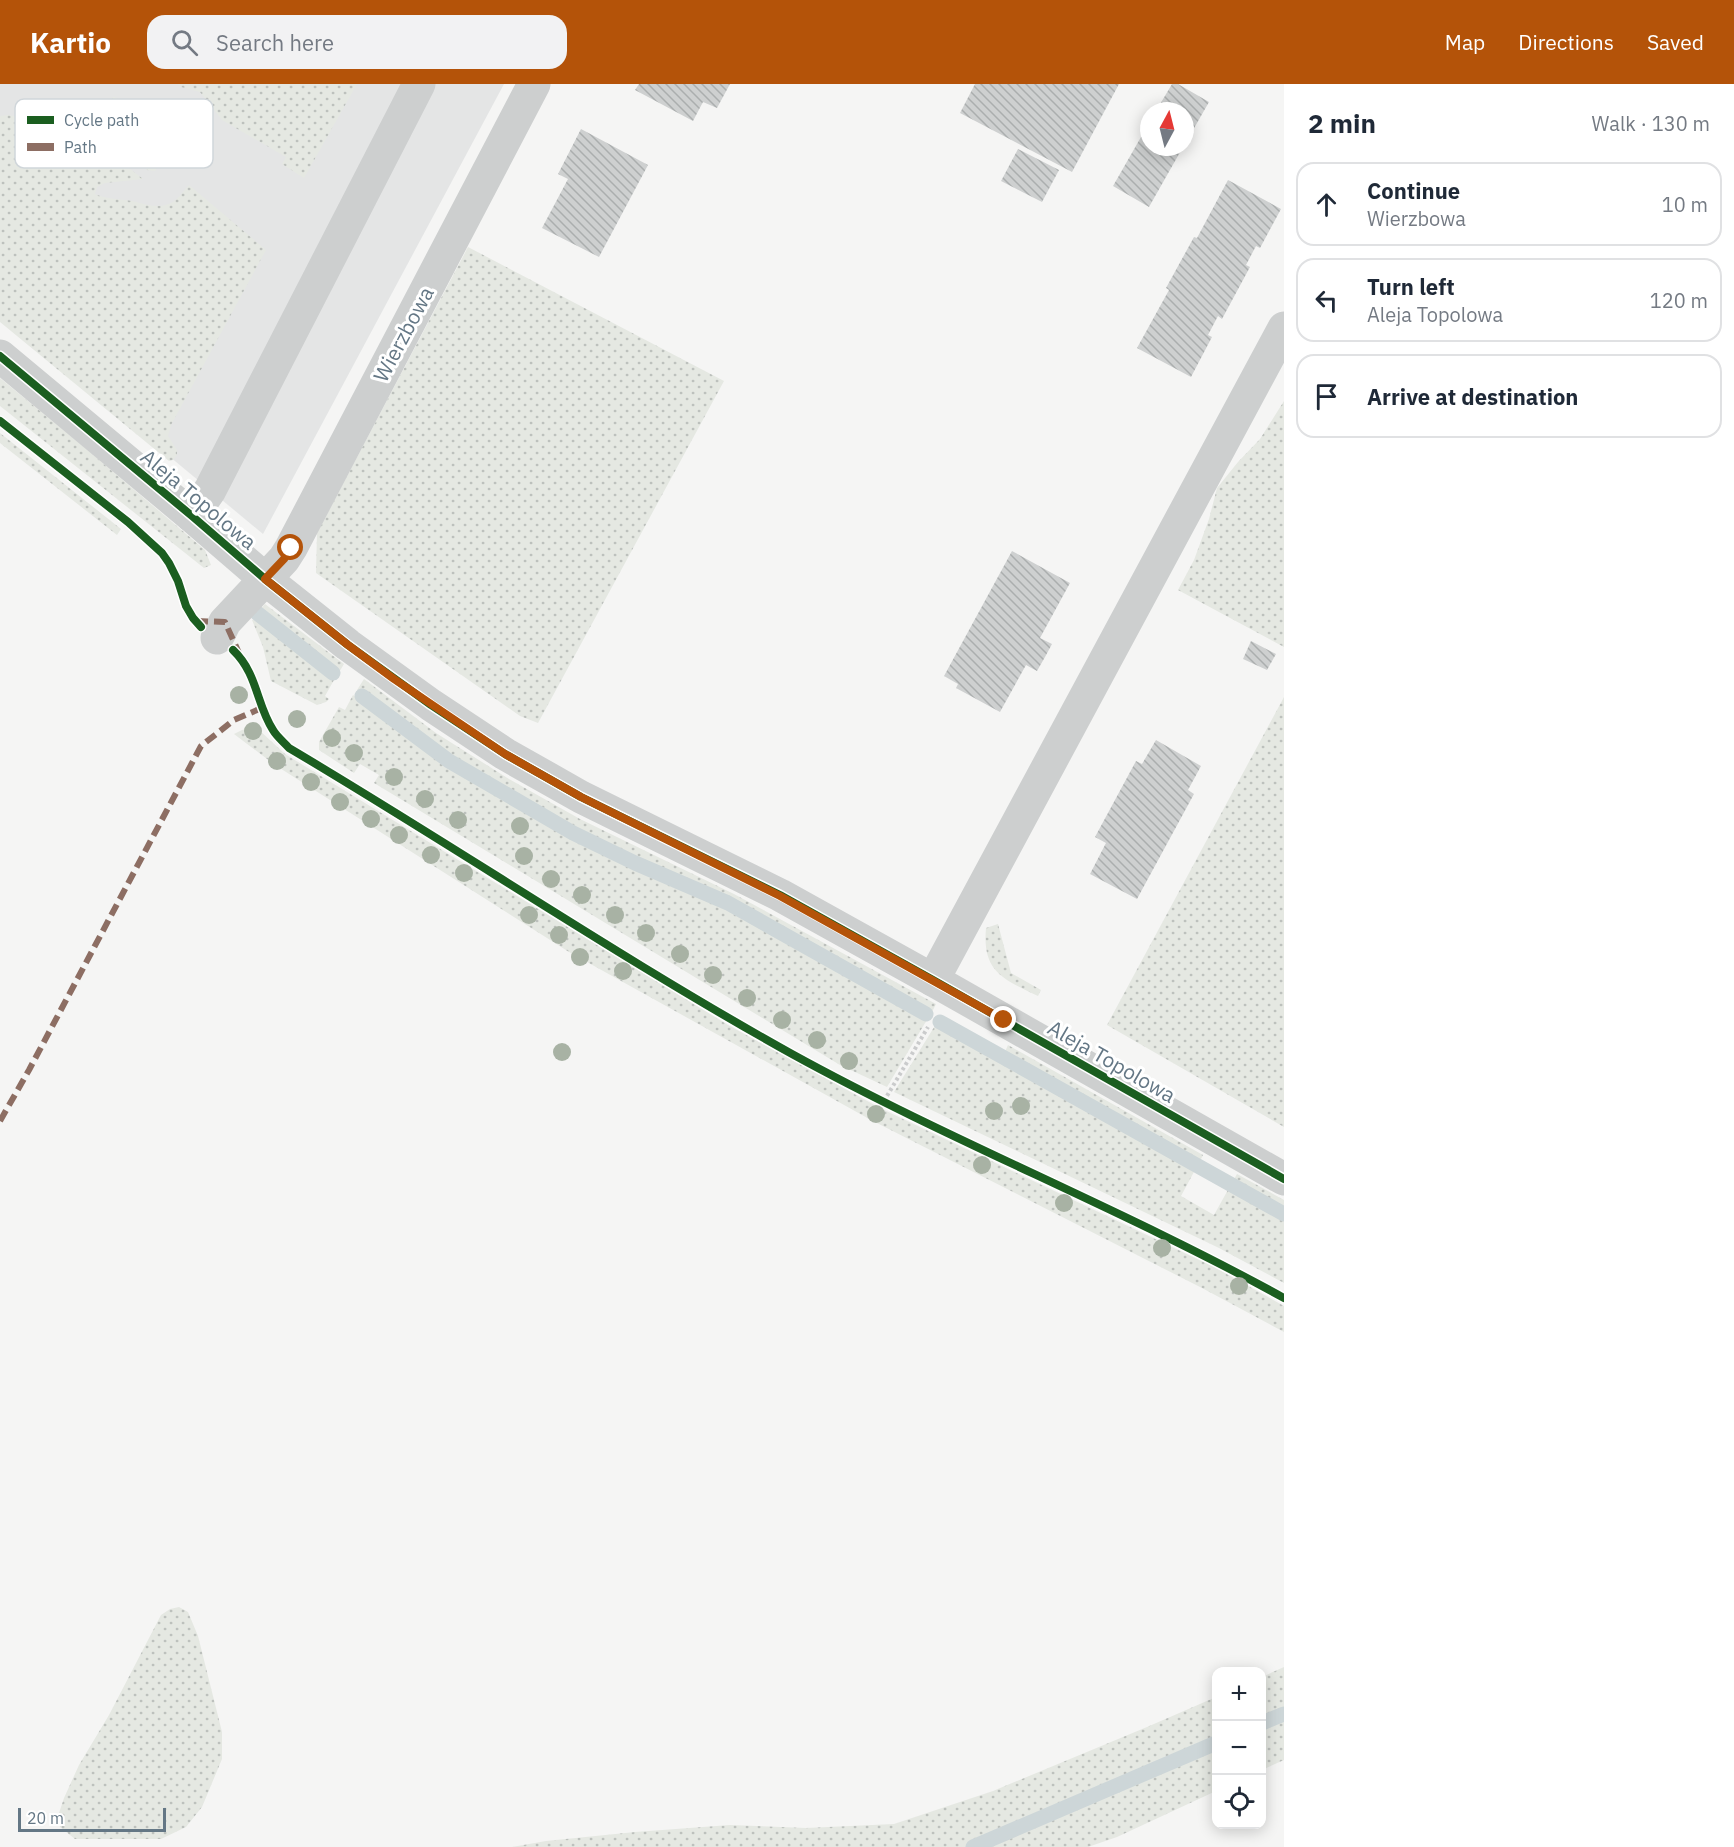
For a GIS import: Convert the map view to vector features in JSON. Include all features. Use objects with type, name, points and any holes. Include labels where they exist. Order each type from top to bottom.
[{"type":"street","points":[[192,516],[210,489],[419,84]]},
{"type":"street","name":"Wierzbowa","points":[[217,638],[225,622],[284,559],[291,548],[534,84]]},
{"type":"street","points":[[933,980],[1284,328]]},
{"type":"street","name":"Aleja Topolowa","points":[[0,356],[265,579],[348,645],[505,754],[581,797],[780,896],[1284,1179]]},
{"type":"path","points":[[884,1101],[931,1023]]},
{"type":"shaded area","points":[[0,84],[504,84],[263,534],[0,316]]},
{"type":"shaded area","points":[[178,84],[357,84],[304,178],[282,164],[286,157],[222,120],[213,109],[213,99],[206,99],[200,92]]},
{"type":"shaded area","points":[[0,116],[15,116],[15,168],[129,168],[143,179],[105,183],[97,187],[95,194],[147,205],[168,204],[189,185],[266,250],[171,425],[168,436],[177,450],[177,455],[173,460],[169,461],[0,322]]},
{"type":"shaded area","points":[[145,168],[157,168],[155,171]]},
{"type":"shaded area","points":[[468,247],[724,381],[538,723],[520,716],[316,573],[317,533]]},
{"type":"shaded area","points":[[0,378],[205,550],[211,565],[204,568],[0,406]]},
{"type":"shaded area","points":[[1284,401],[1284,647],[1178,590],[1194,560],[1209,519],[1217,488],[1260,439]]},
{"type":"shaded area","points":[[0,433],[121,529],[117,535],[0,443]]},
{"type":"shaded area","points":[[265,604],[344,664],[338,674],[259,611]]},
{"type":"shaded area","points":[[256,619],[334,680],[325,696],[329,699],[326,702],[317,705],[271,681],[263,647],[252,620]]},
{"type":"shaded area","points":[[364,679],[436,733],[509,779],[580,819],[734,894],[936,1004],[931,1014],[729,901],[636,860],[574,829],[450,758],[357,690]]},
{"type":"shaded area","points":[[353,695],[447,764],[572,837],[725,907],[928,1018],[887,1087],[840,1065],[374,783],[379,775],[360,764],[354,773],[319,750],[319,742],[339,707],[345,710]]},
{"type":"shaded area","points":[[1284,697],[1284,1127],[1107,1025]]},
{"type":"shaded area","points":[[250,728],[258,729],[285,754],[728,1025],[880,1108],[1214,1267],[1284,1306],[1284,1332],[871,1120],[569,952],[275,765],[234,734]]},
{"type":"shaded area","points":[[998,924],[1011,973],[1041,990],[1038,996],[1005,979],[991,964],[986,943],[986,928]]},
{"type":"shaded area","points":[[936,1024],[1195,1170],[1181,1196],[1214,1215],[1229,1188],[1284,1219],[1284,1283],[1219,1248],[894,1092]]},
{"type":"shaded area","points":[[1008,1045],[1203,1155],[1199,1163],[1004,1054]]},
{"type":"shaded area","points":[[1237,1174],[1284,1200],[1284,1210],[1233,1181]]},
{"type":"shaded area","points":[[179,1607],[188,1612],[198,1636],[222,1732],[222,1759],[202,1807],[186,1827],[161,1839],[75,1839],[60,1827],[58,1816],[64,1798],[79,1765],[109,1715],[161,1615],[170,1609]]},
{"type":"shaded area","points":[[1284,1667],[1284,1760],[1266,1768],[1266,1721],[1266,1675]]},
{"type":"shaded area","points":[[1212,1699],[1212,1793],[1117,1837],[1088,1847],[512,1847],[546,1841],[635,1832],[730,1825],[806,1828],[894,1824],[993,1791]]},
{"type":"building","points":[[639,84],[730,84],[717,108],[703,102],[693,121],[635,90]]},
{"type":"building","points":[[975,84],[1119,84],[1072,172],[960,113]]},
{"type":"building","points":[[1172,84],[1178,84],[1209,102],[1194,128],[1194,102],[1161,102]]},
{"type":"building","points":[[581,129],[648,165],[599,257],[542,228],[568,179],[558,174]]},
{"type":"building","points":[[1140,139],[1140,156],[1178,156],[1149,207],[1113,186]]},
{"type":"building","points":[[1018,149],[1059,170],[1042,202],[1001,181]]},
{"type":"building","points":[[1228,180],[1281,209],[1260,248],[1256,246],[1246,265],[1250,267],[1222,319],[1218,316],[1208,335],[1212,337],[1191,377],[1137,348],[1169,290],[1166,288],[1194,237],[1197,238]]},
{"type":"building","points":[[1012,551],[1070,583],[1040,638],[1052,644],[1045,657],[1037,671],[1026,665],[1000,712],[956,688],[958,684],[944,676]]},
{"type":"building","points":[[1251,641],[1276,654],[1267,670],[1243,659]]},
{"type":"building","points":[[1156,740],[1201,766],[1188,790],[1194,794],[1137,899],[1090,874],[1106,843],[1095,837],[1136,761],[1142,764]]},
{"type":"waterway","points":[[257,613],[333,673]]},
{"type":"waterway","points":[[362,696],[449,761],[573,833],[635,863],[728,903],[926,1014]]},
{"type":"waterway","points":[[940,1022],[1284,1214]]},
{"type":"waterway","points":[[1266,1721],[1284,1714]]},
{"type":"waterway","points":[[973,1847],[1212,1745]]},
{"type":"marked path","points":[[196,621],[225,622],[239,653]]},
{"type":"marked path","points":[[0,1121],[201,746],[234,720],[264,707]]},
{"type":"cycle path","points":[[0,356],[265,579],[348,645],[431,705],[505,754],[581,797],[780,895],[1284,1179]]},
{"type":"cycle path","points":[[0,421],[128,522],[162,553],[178,581],[186,606],[201,627]]},
{"type":"cycle path","points":[[233,650],[252,679],[267,720],[276,735],[289,748],[602,942],[728,1018],[853,1086],[1163,1235],[1284,1298]]},
{"type":"route","points":[[291,548],[265,579],[394,679],[505,754],[581,797],[780,896],[1004,1020]]}]
